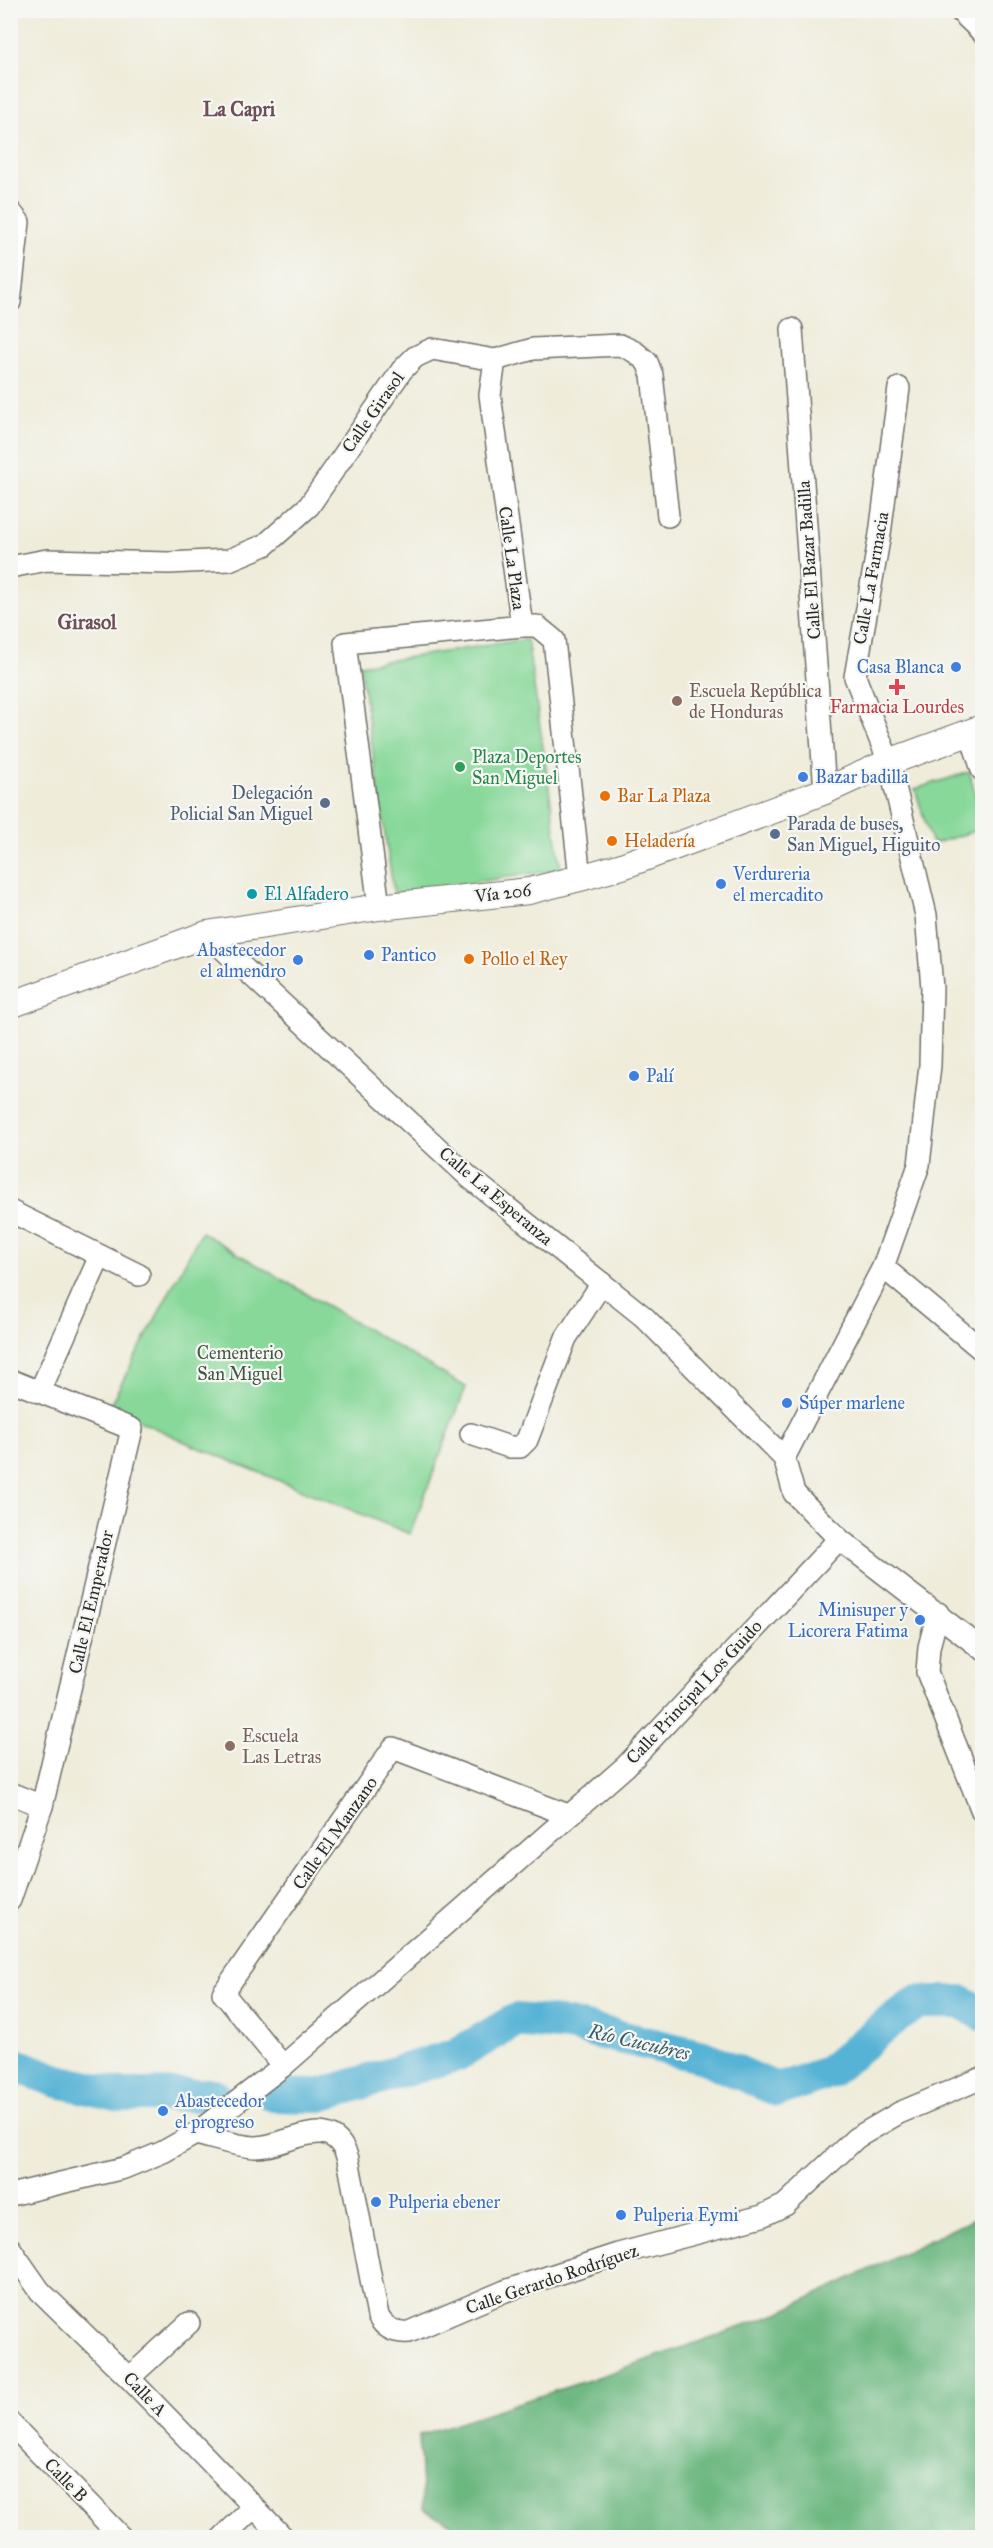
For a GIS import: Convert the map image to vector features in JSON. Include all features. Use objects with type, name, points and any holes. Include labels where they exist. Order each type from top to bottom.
[{"type":"main road","name":"Vía 206","points":[[10,1005],[207,934],[379,907],[529,891],[580,878],[622,866],[825,791],[889,762],[976,730]]},
{"type":"street","points":[[959,10],[982,32]]},
{"type":"street","points":[[10,211],[19,222],[10,302]]},
{"type":"street","name":"Calle El Bazar Badilla","points":[[792,329],[825,791]]},
{"type":"street","name":"Calle Girasol","points":[[10,567],[47,560],[169,563],[228,560],[265,545],[309,506],[402,370],[414,357],[432,349],[495,360],[532,349],[620,345],[635,352],[646,362],[652,375],[668,516]]},
{"type":"street","name":"Calle La Plaza","points":[[495,360],[490,395],[522,626],[537,626],[554,640],[580,878]]},
{"type":"street","name":"Calle La Farmacia","points":[[889,762],[855,677],[880,534],[899,388]]},
{"type":"street","points":[[379,907],[345,643],[522,626]]},
{"type":"street","points":[[976,730],[982,770]]},
{"type":"street","points":[[889,762],[926,915],[932,988],[930,1065],[919,1165],[884,1267],[784,1458],[794,1493],[839,1539],[982,1649]]},
{"type":"street","name":"Calle La Esperanza","points":[[207,934],[469,1177],[644,1317],[784,1458]]},
{"type":"street","points":[[10,1210],[139,1275]]},
{"type":"street","points":[[40,1391],[100,1256]]},
{"type":"street","points":[[884,1267],[982,1350]]},
{"type":"street","points":[[471,1434],[509,1447],[520,1447],[527,1440],[566,1338],[602,1283]]},
{"type":"street","name":"Calle El Emperador","points":[[10,1380],[132,1429],[42,1806],[10,1900]]},
{"type":"street","name":"Calle Principal Los Guido","points":[[10,2195],[124,2168],[164,2152],[195,2134],[283,2066],[626,1766],[839,1539]]},
{"type":"street","points":[[938,1613],[929,1647],[927,1672],[982,1811]]},
{"type":"street","name":"Calle El Manzano","points":[[283,2066],[224,1993],[393,1748],[568,1815]]},
{"type":"street","points":[[10,1793],[42,1806]]},
{"type":"street","name":"Calle Gerardo Rodríguez","points":[[195,2134],[256,2147],[311,2133],[331,2136],[339,2142],[348,2159],[378,2316],[387,2328],[409,2332],[505,2291],[606,2258],[762,2216],[785,2205],[856,2138],[899,2113],[982,2078]]},
{"type":"street","name":"Calle A","points":[[10,2248],[39,2291],[129,2378],[284,2538]]},
{"type":"street","points":[[129,2378],[189,2323]]},
{"type":"street","name":"Calle B","points":[[10,2422],[122,2538]]},
{"type":"street","points":[[222,2538],[254,2507]]},
{"type":"green space","name":"Plaza Deportes San Miguel","points":[[527,639],[561,869],[394,895],[360,665]]},
{"type":"green space","points":[[969,772],[982,817],[982,829],[932,844],[915,789]]},
{"type":"green space","name":"Cementerio San Miguel","points":[[201,1232],[466,1387],[410,1534],[192,1445],[109,1407]]},
{"type":"green space","points":[[982,2215],[982,2537],[475,2537],[423,2509],[419,2435],[604,2375],[772,2316]]},
{"type":"waterway","name":"Río Cucubres","points":[[273,2095],[317,2096],[456,2055],[516,2020],[569,2025],[704,2057],[778,2090],[829,2072],[887,2024],[918,2002],[962,2002],[982,2014]]},
{"type":"waterway","name":"Río Cucubres","points":[[10,2067],[16,2065],[58,2081],[121,2095],[214,2095]]},
{"type":"place","name":"Casa Blanca","points":[[956,667]]},
{"type":"place","name":"Farmacia Lourdes","points":[[897,687]]},
{"type":"place","name":"Escuela República de Honduras","points":[[677,701]]},
{"type":"place","name":"Plaza Deportes San Miguel","points":[[460,767]]},
{"type":"place","name":"Bazar badilla","points":[[803,777]]},
{"type":"place","name":"Bar La Plaza","points":[[605,796]]},
{"type":"place","name":"Delegación Policial San Miguel","points":[[325,803]]},
{"type":"place","name":"Parada de buses, San Miguel, Higuito","points":[[775,834]]},
{"type":"place","name":"Heladería","points":[[612,841]]},
{"type":"place","name":"Verdureria el mercadito","points":[[721,884]]},
{"type":"place","name":"El Alfadero","points":[[252,894]]},
{"type":"place","name":"Pantico","points":[[369,955]]},
{"type":"place","name":"Pollo el Rey","points":[[469,959]]},
{"type":"place","name":"Abastecedor el almendro","points":[[298,960]]},
{"type":"place","name":"Palí","points":[[634,1076]]},
{"type":"place","name":"Súper marlene","points":[[787,1403]]},
{"type":"place","name":"Minisuper y Licorera Fatima","points":[[920,1620]]},
{"type":"place","name":"Escuela Las Letras","points":[[230,1746]]},
{"type":"place","name":"Abastecedor el progreso","points":[[163,2111]]},
{"type":"place","name":"Pulperia ebener","points":[[376,2202]]},
{"type":"place","name":"Pulperia Eymi","points":[[621,2215]]},
{"type":"district","name":"La Capri","points":[[239,109]]},
{"type":"district","name":"Girasol","points":[[87,622]]}]
